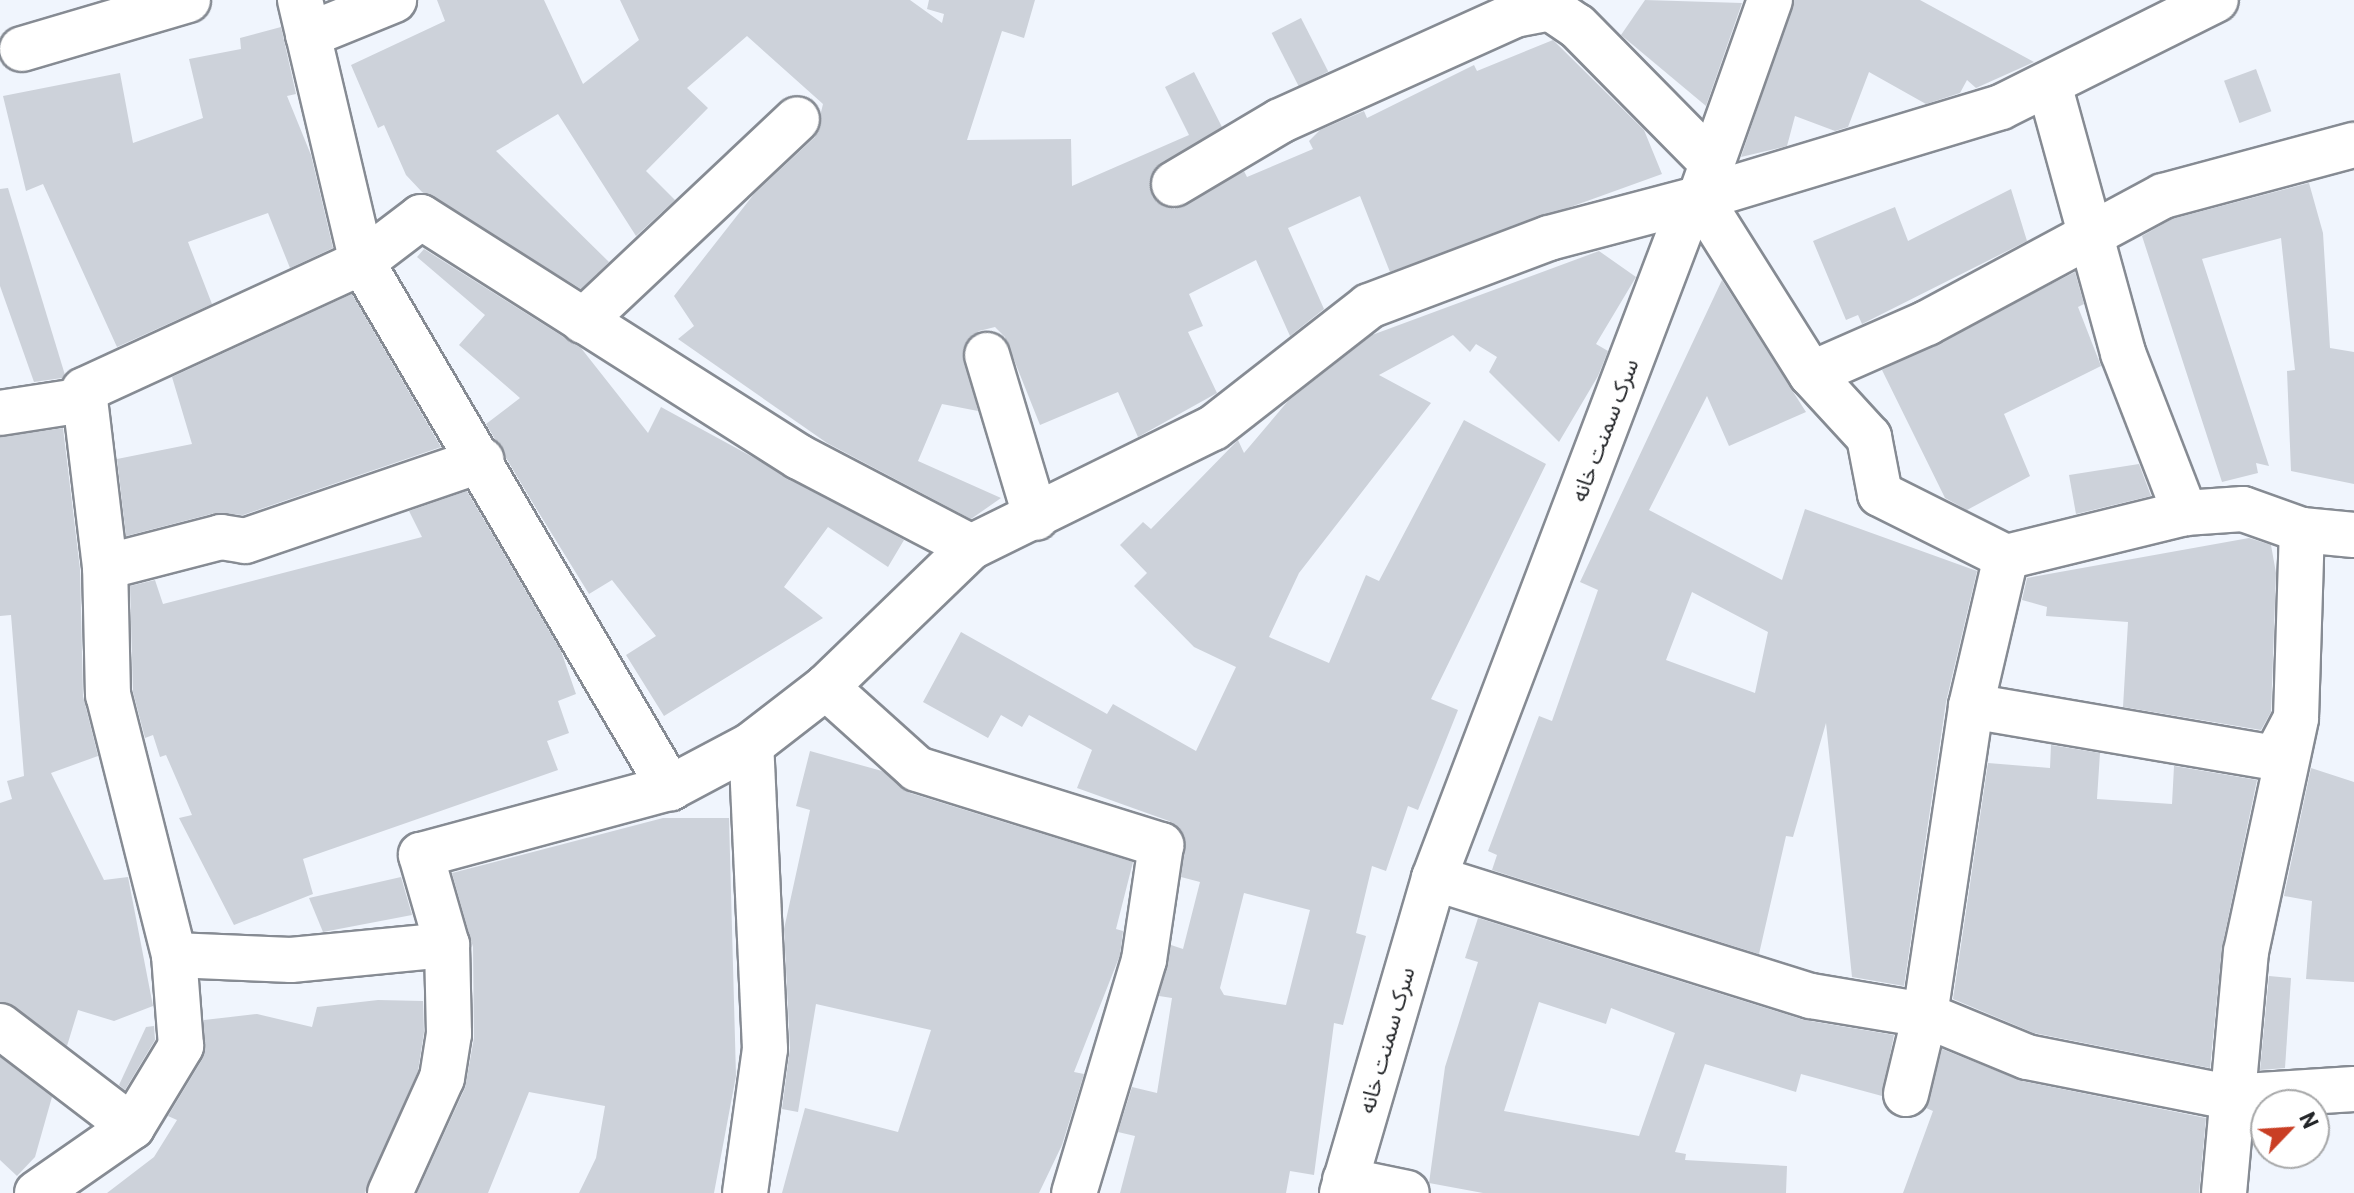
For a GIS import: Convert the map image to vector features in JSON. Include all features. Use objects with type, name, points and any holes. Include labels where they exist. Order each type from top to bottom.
[{"type":"street","points":[[22,49],[188,0]]},
{"type":"street","points":[[394,0],[304,17],[362,262],[481,460],[670,788]]},
{"type":"street","name":"سرک سمنت خانه","points":[[1343,1187],[1434,878],[1687,213],[1705,180],[1770,0]]},
{"type":"street","points":[[390,1193],[442,1078],[447,945],[421,855],[670,788],[751,745],[826,687],[971,547],[1036,518],[1213,428],[1369,306],[1705,180],[2001,107],[2216,0]]},
{"type":"street","points":[[1174,184],[1280,121],[1515,15],[1550,8],[1577,26],[1705,180],[1811,374],[1869,437],[1880,494],[2006,557],[2185,513],[2243,509],[2302,530],[2354,535]]},
{"type":"street","points":[[2049,84],[2095,234],[2123,353],[2185,513]]},
{"type":"street","points":[[583,321],[797,119]]},
{"type":"street","points":[[1811,374],[2095,234],[2163,196],[2354,145]]},
{"type":"street","points":[[37,1193],[132,1127],[181,1046],[174,955],[108,695],[105,567],[84,400],[92,386],[362,262],[421,217],[799,457],[971,547]]},
{"type":"street","points":[[987,355],[1036,518]]},
{"type":"street","points":[[0,413],[84,400]]},
{"type":"street","points":[[105,567],[221,537],[245,541],[481,460]]},
{"type":"street","points":[[2224,1193],[2229,1097],[2246,952],[2296,718],[2302,530]]},
{"type":"street","points":[[1906,1094],[1925,1015],[1971,706],[2006,557]]},
{"type":"street","points":[[826,687],[917,769],[1161,845],[1144,960],[1074,1193]]},
{"type":"street","points":[[1971,706],[2275,758],[2296,718]]},
{"type":"street","points":[[745,1193],[765,1049],[751,745]]},
{"type":"street","points":[[1434,878],[1811,996],[1925,1015],[2027,1057],[2229,1097],[2354,1089]]},
{"type":"street","points":[[174,955],[291,960],[447,945]]},
{"type":"street","points":[[0,1026],[132,1127]]},
{"type":"street","points":[[1343,1187],[1407,1193]]},
{"type":"building","points":[[437,0],[544,0],[583,84],[639,40],[620,0],[910,0],[942,23],[944,14],[927,9],[929,0],[1035,0],[1024,38],[1002,31],[967,140],[1071,139],[1072,186],[1189,135],[1165,87],[1194,72],[1222,127],[1153,171],[1152,196],[1174,209],[1244,171],[1247,177],[1313,149],[1309,141],[1320,130],[1364,111],[1367,118],[1474,65],[1477,71],[1553,40],[1644,130],[1662,174],[1390,272],[1360,196],[1288,228],[1324,309],[1290,336],[1256,260],[1189,294],[1203,326],[1188,332],[1217,393],[1138,437],[1118,392],[1040,425],[1005,337],[995,327],[979,331],[963,350],[978,411],[942,404],[918,461],[1001,498],[971,519],[827,443],[678,339],[694,326],[674,296],[754,194],[815,137],[823,104],[747,36],[687,88],[708,108],[646,171],[675,200],[636,236],[558,114],[496,151],[609,262],[581,289],[422,192],[406,175],[384,125],[378,128],[351,65],[445,21]]},
{"type":"building","points":[[1645,0],[1742,3],[1706,106],[1621,35]]},
{"type":"building","points":[[1794,0],[1920,0],[2034,62],[1976,88],[1967,80],[1960,93],[1926,104],[1869,72],[1848,127],[1835,131],[1795,116],[1787,146],[1741,157]]},
{"type":"building","points":[[1301,18],[1328,71],[1299,86],[1272,33]]},
{"type":"building","points":[[281,27],[296,94],[287,96],[311,155],[333,248],[290,268],[268,213],[188,242],[212,304],[117,347],[43,184],[26,191],[3,96],[120,73],[133,143],[203,118],[189,59],[241,49],[240,38]]},
{"type":"building","points":[[2256,69],[2271,111],[2239,123],[2224,81]]},
{"type":"building","points":[[2309,183],[2323,233],[2330,348],[2354,352],[2354,484],[2291,471],[2287,371],[2295,370],[2281,238],[2202,259],[2269,466],[2256,463],[2258,473],[2222,482],[2142,236],[2172,219]]},
{"type":"building","points":[[8,188],[65,375],[62,378],[34,382],[0,286],[0,189]]},
{"type":"building","points":[[2011,189],[2027,241],[1862,324],[1858,315],[1846,320],[1813,241],[1895,207],[1908,241]]},
{"type":"building","points":[[424,249],[581,348],[648,433],[661,407],[904,540],[888,567],[828,527],[784,587],[823,618],[664,716],[626,655],[656,636],[612,580],[589,594],[531,500],[486,424],[520,398],[459,345],[485,315],[417,257]]},
{"type":"building","points":[[1599,251],[1636,277],[1596,344],[1608,351],[1598,376],[1559,442],[1489,372],[1497,357],[1476,344],[1470,352],[1453,335],[1379,375],[1431,403],[1299,573],[1269,637],[1329,663],[1366,575],[1379,581],[1464,420],[1546,464],[1431,699],[1458,710],[1418,810],[1408,806],[1386,871],[1372,866],[1356,933],[1366,936],[1343,1025],[1334,1023],[1314,1175],[1290,1171],[1286,1193],[1120,1193],[1135,1136],[1118,1132],[1132,1087],[1157,1093],[1172,998],[1159,996],[1171,945],[1183,949],[1200,882],[1181,877],[1184,836],[1169,821],[1077,788],[1092,750],[1029,715],[1022,727],[1001,715],[988,738],[923,702],[961,632],[1107,714],[1113,704],[1196,751],[1236,667],[1194,647],[1134,586],[1147,573],[1120,545],[1143,522],[1151,529],[1238,440],[1244,453],[1288,401],[1372,335]],"holes":[[[1244,893],[1310,910],[1286,1005],[1224,995],[1220,988]]]},
{"type":"building","points":[[2075,272],[2084,304],[2078,307],[2101,366],[2004,414],[2030,476],[1967,510],[1945,498],[1882,370]]},
{"type":"building","points":[[1722,280],[1806,412],[1729,446],[1707,396],[1649,510],[1782,580],[1805,509],[1977,571],[1946,702],[1904,986],[1852,977],[1826,723],[1793,837],[1786,836],[1759,954],[1492,870],[1497,855],[1488,851],[1539,716],[1552,721],[1598,590],[1580,582]],"holes":[[[1692,592],[1768,632],[1755,693],[1666,660]]]},
{"type":"building","points":[[352,294],[441,447],[243,515],[215,513],[126,536],[117,459],[192,444],[172,377]]},
{"type":"building","points":[[63,428],[80,569],[83,696],[98,756],[51,773],[104,880],[128,877],[153,1006],[114,1021],[78,1010],[67,1046],[0,1002],[0,803],[12,799],[7,781],[24,776],[11,615],[0,616],[0,437]]},
{"type":"building","points":[[2139,464],[2151,496],[2076,514],[2069,475]]},
{"type":"building","points":[[467,491],[561,651],[576,694],[558,701],[569,733],[547,741],[558,770],[303,859],[313,894],[234,925],[179,818],[192,815],[166,755],[160,757],[153,735],[145,738],[133,692],[130,586],[155,580],[163,604],[422,537],[409,511]]},
{"type":"building","points":[[2249,538],[2271,545],[2276,573],[2271,712],[2261,730],[2123,707],[2128,622],[2046,616],[2047,607],[2022,600],[2027,578]]},
{"type":"building","points":[[2051,745],[2100,753],[2097,799],[2172,804],[2174,766],[2257,780],[2222,947],[2210,1068],[2034,1033],[1953,999],[1988,763],[2050,768]]},
{"type":"building","points":[[810,751],[882,771],[910,793],[1133,862],[1116,929],[1123,931],[1120,955],[1074,1072],[1084,1074],[1062,1145],[1039,1193],[782,1193],[805,1108],[898,1132],[931,1030],[816,1004],[798,1112],[782,1109],[790,1048],[784,929],[810,810],[796,806]]},
{"type":"building","points":[[2311,768],[2354,782],[2354,982],[2306,979],[2312,901],[2284,896]]},
{"type":"building","points":[[663,818],[729,818],[736,1076],[714,1193],[579,1193],[596,1158],[605,1106],[529,1092],[488,1193],[417,1193],[465,1088],[474,1038],[473,947],[452,873]]},
{"type":"building","points":[[401,877],[412,915],[323,932],[309,898]]},
{"type":"building","points":[[1478,918],[1804,1020],[1894,1035],[1882,1096],[1801,1074],[1796,1092],[1705,1064],[1675,1152],[1686,1154],[1685,1160],[1787,1166],[1786,1193],[1483,1193],[1429,1183],[1445,1067],[1478,962],[1465,958]],"holes":[[[1539,1002],[1606,1024],[1611,1008],[1675,1033],[1639,1136],[1504,1111]]]},
{"type":"building","points":[[2269,976],[2291,978],[2285,1068],[2260,1070]]},
{"type":"building","points":[[378,1000],[423,1001],[424,1032],[418,1071],[365,1193],[107,1193],[154,1157],[177,1120],[168,1116],[203,1058],[204,1020],[257,1014],[312,1027],[317,1007]]},
{"type":"building","points":[[154,1026],[155,1040],[125,1090],[119,1085],[146,1027]]},
{"type":"building","points":[[1942,1049],[2022,1081],[2206,1118],[2199,1193],[1903,1193],[1933,1111],[1926,1108]]},
{"type":"building","points":[[0,1057],[52,1097],[35,1157],[17,1176],[0,1160]]}]
